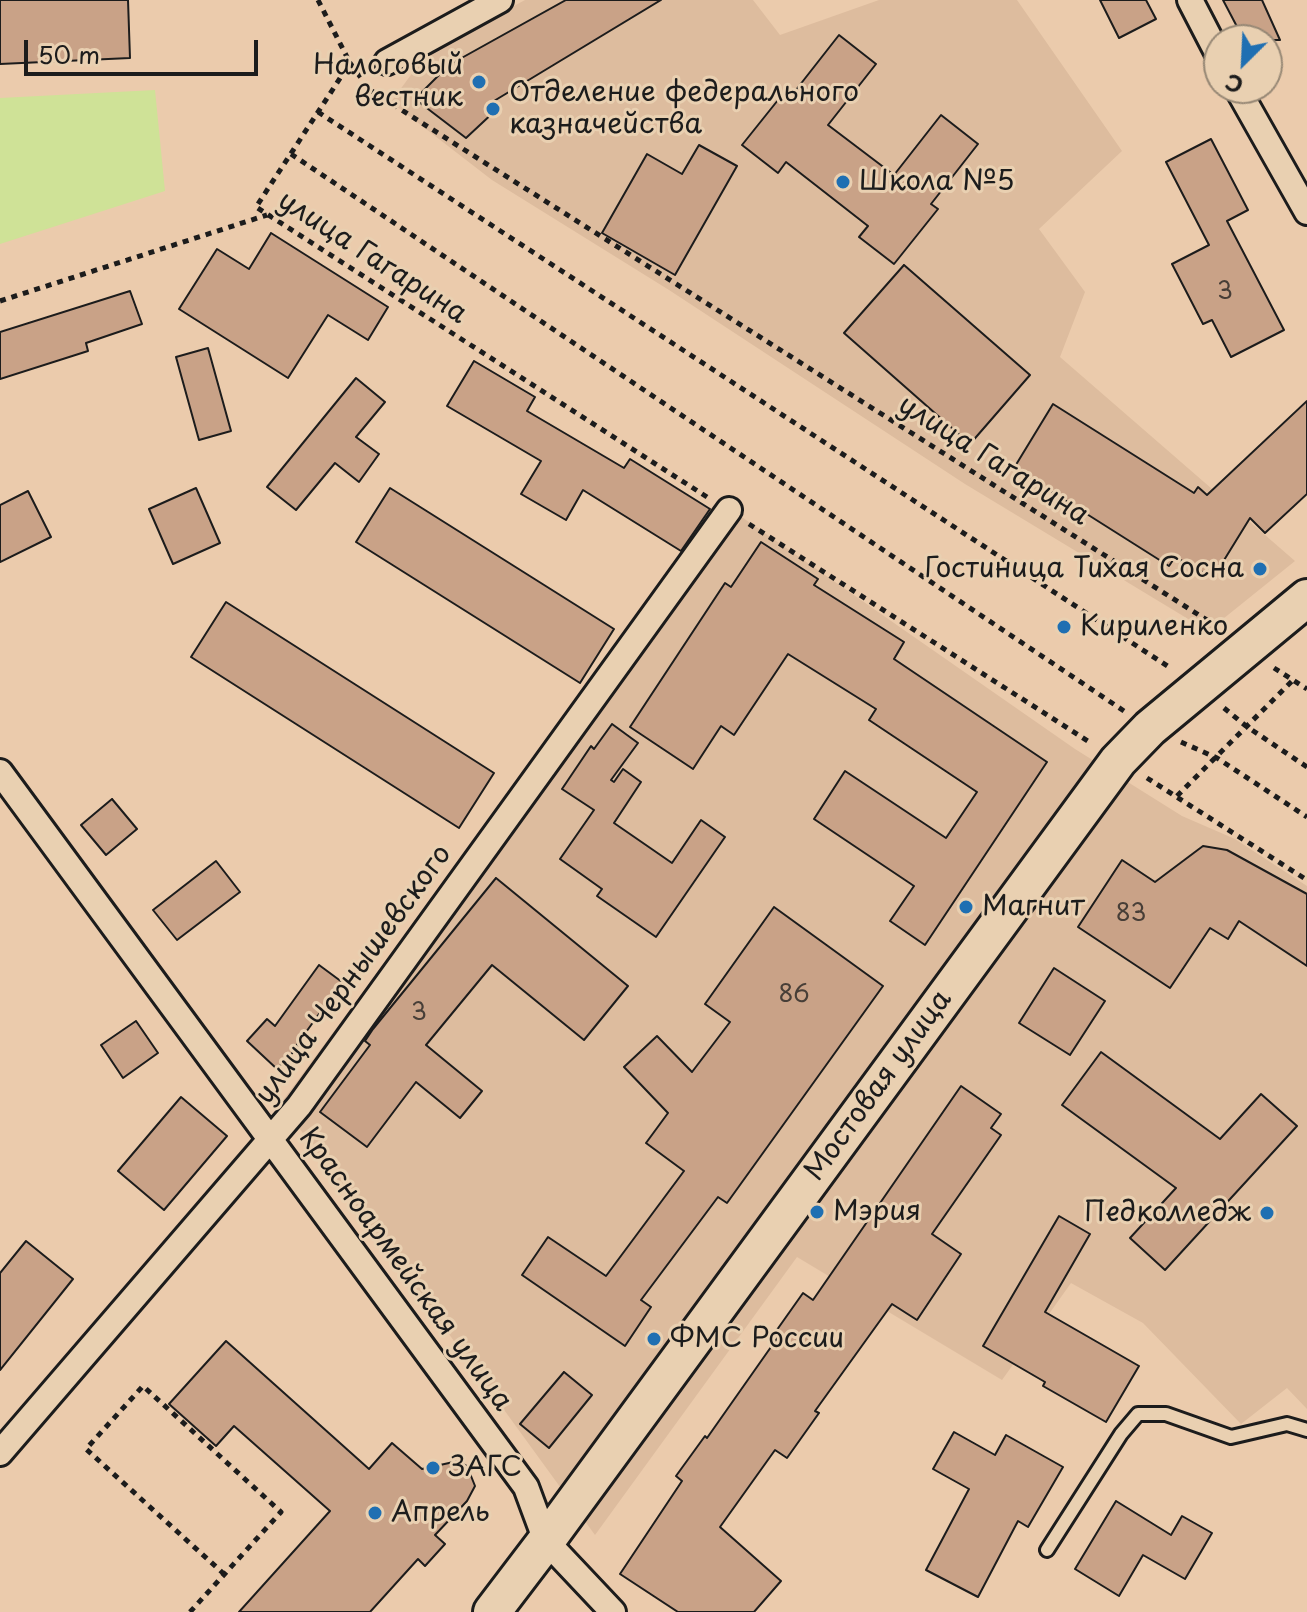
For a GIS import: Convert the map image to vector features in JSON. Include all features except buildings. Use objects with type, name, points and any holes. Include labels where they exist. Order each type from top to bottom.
[{"type":"main road","name":"Мостовая улица","points":[[492,1612],[1118,761],[1150,728],[1307,598]]},
{"type":"street","points":[[387,62],[500,0]]},
{"type":"street","points":[[1190,0],[1203,25]]},
{"type":"street","points":[[1246,104],[1307,212]]},
{"type":"street","name":"улица Чернышевского","points":[[0,1453],[299,1106],[729,510]]},
{"type":"street","name":"Красноармейская улица","points":[[0,772],[526,1487],[546,1541],[613,1612]]},
{"type":"lane","points":[[1047,1550],[1121,1434],[1138,1414],[1166,1414],[1231,1437],[1287,1424],[1307,1430]]},
{"type":"path","points":[[318,0],[350,63]]},
{"type":"path","name":"улица Гагарина","points":[[1307,689],[1219,628],[370,90],[350,63],[256,207],[1307,880]]},
{"type":"path","points":[[318,112],[1199,687],[1246,726],[1307,767]]},
{"type":"path","points":[[291,154],[1150,728],[1217,758],[1307,817]]},
{"type":"path","points":[[0,301],[268,215]]},
{"type":"path","points":[[1177,796],[1293,680]]},
{"type":"path","points":[[190,1612],[281,1512],[143,1386],[86,1449],[224,1574]]},
{"type":"shaded area","points":[[525,0],[753,0],[780,35],[879,0],[1017,0],[1122,151],[1039,229],[1085,292],[1060,357],[1295,561],[1208,631],[965,484],[669,290],[492,180],[391,102],[427,53]]},
{"type":"shaded area","points":[[723,504],[1075,749],[1182,816],[1235,839],[1307,886],[1307,1409],[1287,1388],[1241,1424],[1143,1323],[1071,1283],[1002,1380],[797,1257],[595,1535],[281,1103]]},
{"type":"green space","points":[[155,90],[165,191],[0,244],[0,98]]},
{"type":"place","name":"Налоговый вестник","points":[[479,82]]},
{"type":"place","name":"Отделение федерального казначейства","points":[[493,109]]},
{"type":"place","name":"Школа №5","points":[[843,182]]},
{"type":"place","name":"Гостиница Тихая Сосна","points":[[1260,569]]},
{"type":"place","name":"Кириленко","points":[[1064,627]]},
{"type":"place","name":"Магнит","points":[[966,907]]},
{"type":"place","name":"Мэрия","points":[[817,1212]]},
{"type":"place","name":"Педколледж","points":[[1267,1213]]},
{"type":"place","name":"ФМС России","points":[[654,1339]]},
{"type":"place","name":"ЗАГС","points":[[433,1468]]},
{"type":"place","name":"Апрель","points":[[375,1513]]}]
